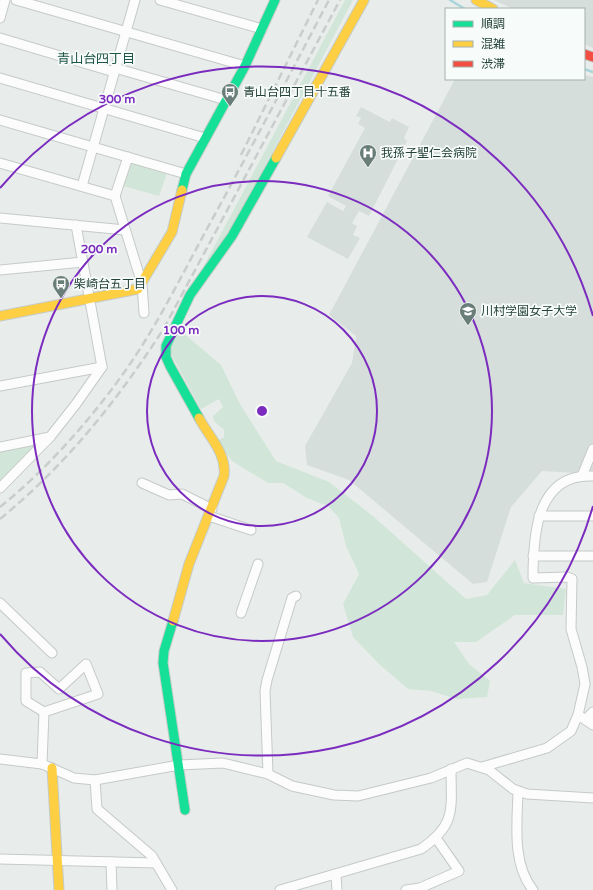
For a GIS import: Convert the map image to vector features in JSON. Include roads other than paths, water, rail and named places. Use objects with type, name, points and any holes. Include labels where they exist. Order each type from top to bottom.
[{"type":"street","points":[[0,18],[5,0]]},
{"type":"street","points":[[16,0],[245,66]]},
{"type":"street","points":[[82,186],[135,0]]},
{"type":"street","points":[[160,0],[262,29]]},
{"type":"street","points":[[0,316],[138,289],[172,232],[186,174],[245,66],[275,0]]},
{"type":"street","points":[[185,810],[163,663],[164,651],[189,564],[224,476],[225,467],[224,460],[170,366],[166,357],[166,346],[190,295],[232,236],[364,0]]},
{"type":"street","points":[[476,0],[491,8]]},
{"type":"street","points":[[0,38],[226,100]]},
{"type":"street","points":[[0,78],[205,138]]},
{"type":"street","points":[[0,120],[186,174]]},
{"type":"street","points":[[128,157],[115,196],[142,284],[144,313]]},
{"type":"street","points":[[0,163],[115,196]]},
{"type":"street","points":[[0,218],[125,230]]},
{"type":"street","points":[[0,488],[50,437],[102,367],[76,225]]},
{"type":"street","points":[[0,270],[82,262]]},
{"type":"street","points":[[0,386],[102,367]]},
{"type":"street","points":[[0,446],[50,437]]},
{"type":"street","points":[[582,476],[593,448]]},
{"type":"street","points":[[582,717],[585,684],[582,667],[571,629],[572,579],[533,578],[533,542],[539,516],[550,492],[568,480],[582,476],[593,476]]},
{"type":"street","points":[[142,483],[169,495],[182,494],[210,513],[251,530]]},
{"type":"street","points":[[539,516],[593,516]]},
{"type":"street","points":[[533,556],[593,556]]},
{"type":"street","points":[[241,613],[258,564]]},
{"type":"street","points":[[268,774],[264,702],[266,686],[292,598],[296,596]]},
{"type":"street","points":[[0,603],[52,653]]},
{"type":"street","points":[[86,664],[98,694],[44,712],[26,701],[26,673],[40,672],[59,688],[86,664]]},
{"type":"street","points":[[42,764],[44,712]]},
{"type":"street","points":[[482,767],[547,748],[571,731],[582,717],[593,712]]},
{"type":"street","points":[[582,717],[593,725]]},
{"type":"street","points":[[0,759],[42,764],[74,778],[95,780],[179,765],[223,763],[268,774],[292,786],[334,795],[358,796],[430,778],[467,763],[489,770],[518,792],[527,794],[593,798]]},
{"type":"street","points":[[52,768],[59,890]]},
{"type":"street","points":[[280,890],[336,875],[421,849],[436,838],[446,826],[452,808],[451,769]]},
{"type":"street","points":[[95,780],[97,809],[152,856],[172,890]]},
{"type":"street","points":[[518,792],[518,839],[522,872],[533,890]]},
{"type":"street","points":[[406,890],[420,888],[459,871],[436,838]]},
{"type":"street","points":[[0,859],[156,863]]},
{"type":"street","points":[[111,862],[112,890]]},
{"type":"street","points":[[336,875],[337,890]]},
{"type":"waterway","points":[[450,0],[463,8]]},
{"type":"waterway","points":[[585,69],[593,72]]},
{"type":"railway","points":[[241,155],[318,0]]},
{"type":"railway","points":[[0,507],[37,474],[74,436],[91,416],[136,355],[174,291],[329,0]]},
{"type":"railway","points":[[0,519],[47,476],[90,430],[128,381],[164,328],[340,0]]},
{"type":"place","name":"青山台四丁目十五番","points":[[230,107]]},
{"type":"place","name":"我孫子聖仁会病院","points":[[368,168]]},
{"type":"place","name":"柴崎台五丁目","points":[[61,299]]},
{"type":"place","name":"川村学園女子大学","points":[[468,326]]},
{"type":"district","name":"青山台四丁目","points":[[96,59]]}]
